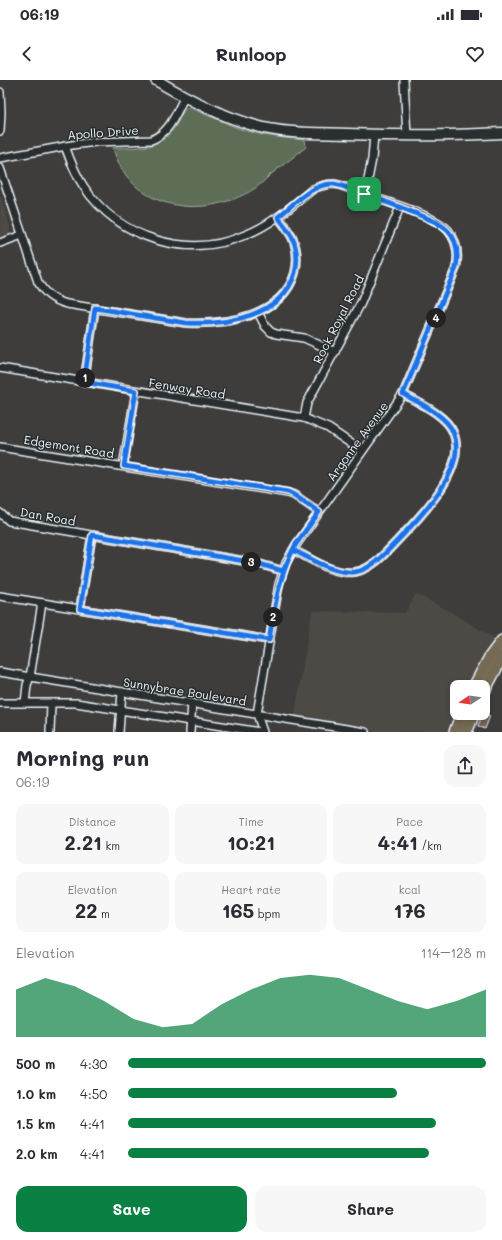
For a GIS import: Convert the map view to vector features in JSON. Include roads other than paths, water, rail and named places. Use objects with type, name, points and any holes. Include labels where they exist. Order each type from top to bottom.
[{"type":"main road","points":[[489,680],[502,641]]},
{"type":"main road","points":[[478,680],[497,659]]},
{"type":"main road","points":[[480,676],[491,675]]},
{"type":"main road","points":[[455,732],[459,720]]},
{"type":"main road","points":[[466,732],[471,720]]},
{"type":"street","points":[[156,80],[185,96],[240,121],[272,130],[306,133],[407,136],[502,133]]},
{"type":"street","points":[[404,80],[407,136]]},
{"type":"street","points":[[0,92],[0,130]]},
{"type":"street","name":"Apollo Drive","points":[[0,158],[65,146],[96,142],[144,141],[158,137],[168,129],[185,96]]},
{"type":"street","points":[[364,194],[372,159],[374,135]]},
{"type":"street","name":"Argonne Avenue","points":[[65,146],[76,174],[84,188],[100,207],[122,225],[152,239],[186,245],[207,245],[245,236],[278,217],[313,189],[320,186],[334,184],[400,207],[437,222],[453,237],[458,254],[456,268],[403,394],[293,550],[283,571],[277,594],[257,714],[263,732]]},
{"type":"street","points":[[0,168],[38,282],[47,294],[61,302],[95,308],[200,324],[229,321],[258,312],[271,305],[289,287],[297,262],[295,244],[288,229],[278,217]]},
{"type":"street","name":"Rock Royal Road","points":[[304,418],[307,403],[361,303],[400,207]]},
{"type":"street","points":[[0,243],[22,234]]},
{"type":"street","points":[[84,382],[95,308]]},
{"type":"street","points":[[258,312],[265,326],[271,332],[304,338],[334,352]]},
{"type":"street","name":"Fenway Road","points":[[0,368],[304,418],[328,428],[362,451]]},
{"type":"street","points":[[124,466],[136,391]]},
{"type":"street","points":[[293,550],[334,570],[341,572],[357,571],[371,566],[377,561],[430,505],[445,481],[456,454],[455,438],[445,420],[403,394]]},
{"type":"street","name":"Edgemont Road","points":[[0,446],[288,492],[319,512]]},
{"type":"street","name":"Dan Road","points":[[0,513],[9,521],[256,563],[283,571]]},
{"type":"street","points":[[80,609],[92,535]]},
{"type":"street","points":[[0,596],[269,640]]},
{"type":"street","points":[[26,703],[27,685],[30,676],[42,603]]},
{"type":"street","name":"Sunnybrae Boulevard","points":[[0,672],[366,732]]},
{"type":"street","points":[[119,732],[122,692]]},
{"type":"street","points":[[0,703],[51,704],[76,702],[260,732]]},
{"type":"street","points":[[190,732],[192,703]]},
{"type":"street","points":[[50,732],[51,704]]}]
